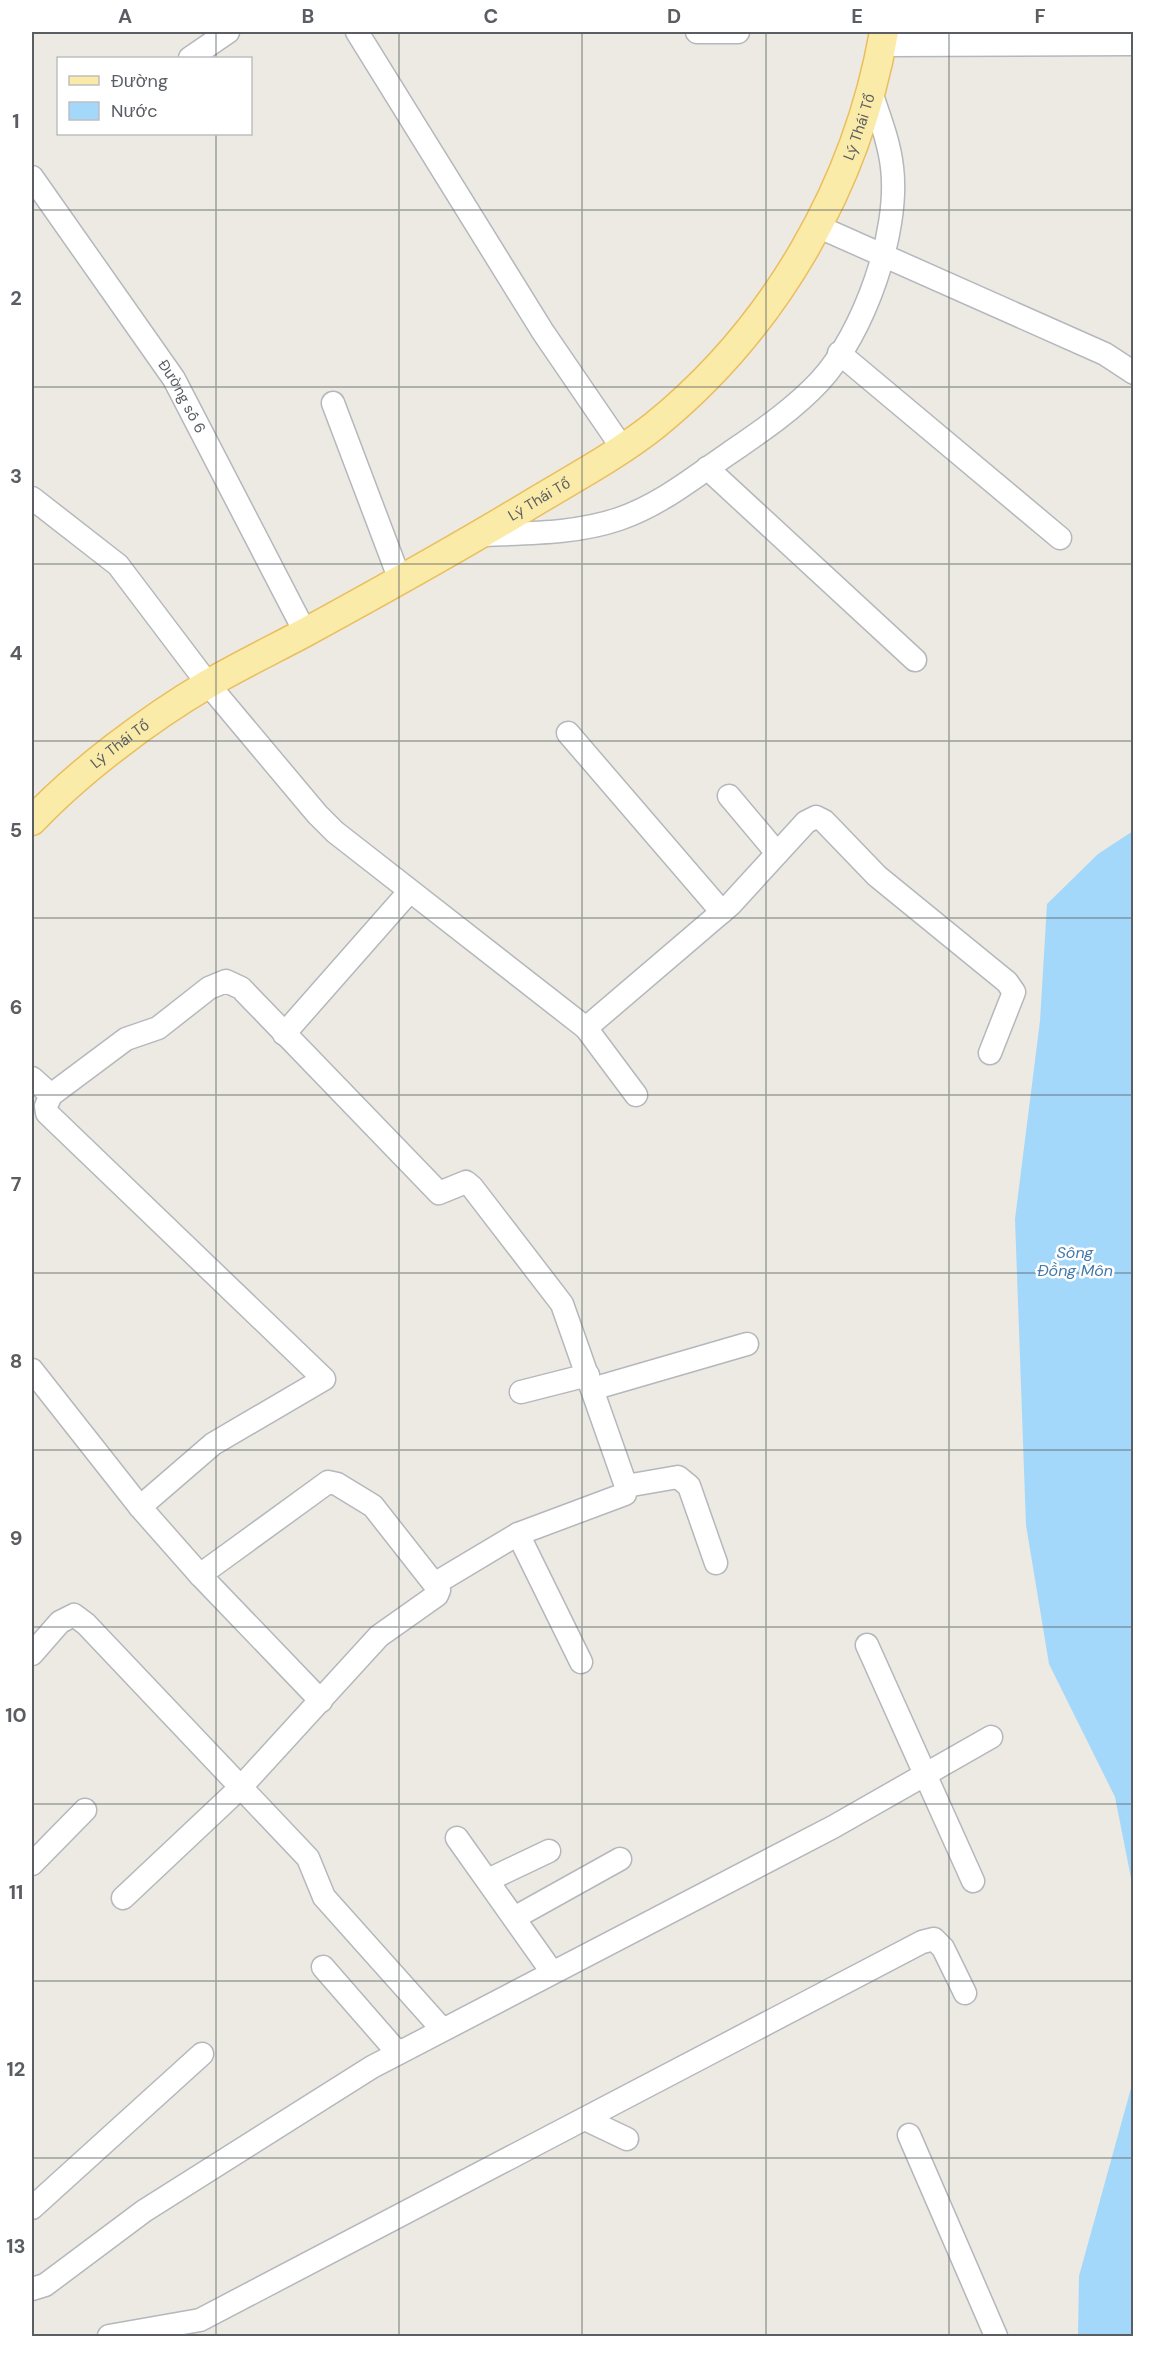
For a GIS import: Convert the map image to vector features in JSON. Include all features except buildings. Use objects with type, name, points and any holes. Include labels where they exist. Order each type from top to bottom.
[{"type":"main road","name":"Lý Thái Tổ","points":[[32,821],[66,788],[164,712],[208,684],[480,535],[623,449],[656,424],[730,355],[789,275],[818,226],[855,144],[883,38]]},
{"type":"street","points":[[191,57],[228,32]]},
{"type":"street","points":[[357,32],[543,332],[623,449]]},
{"type":"street","points":[[698,32],[738,32]]},
{"type":"street","points":[[883,38],[1134,44]]},
{"type":"street","points":[[480,535],[565,531],[619,519],[661,500],[780,418],[821,380],[860,322],[884,256],[894,190],[889,147],[870,89]]},
{"type":"street","name":"Đường số 6","points":[[32,177],[174,379],[305,632]]},
{"type":"street","points":[[818,226],[1095,349],[1134,373]]},
{"type":"street","points":[[839,353],[1060,538]]},
{"type":"street","points":[[333,403],[400,580]]},
{"type":"street","points":[[707,468],[915,660]]},
{"type":"street","points":[[32,498],[118,565],[208,684],[317,814],[409,892],[586,1028],[636,1095]]},
{"type":"street","points":[[568,732],[722,912]]},
{"type":"street","points":[[729,796],[777,853]]},
{"type":"street","points":[[586,1028],[657,965],[722,912],[806,822],[816,817],[824,821],[877,876],[1008,982],[1014,992],[1012,1003],[990,1053]]},
{"type":"street","points":[[284,1034],[409,892]]},
{"type":"street","points":[[140,1507],[213,1444],[324,1379],[51,1118],[46,1106],[51,1095],[126,1039],[158,1028],[209,988],[226,981],[241,988],[439,1193],[466,1182],[471,1187],[562,1304],[590,1382],[626,1486],[625,1494],[618,1499],[518,1534],[436,1583]]},
{"type":"street","points":[[32,1078],[51,1095]]},
{"type":"street","points":[[522,1392],[590,1382],[747,1344]]},
{"type":"street","points":[[32,1370],[140,1507],[200,1575],[321,1701]]},
{"type":"street","points":[[626,1486],[678,1477],[683,1480],[689,1486],[716,1563]]},
{"type":"street","points":[[123,1898],[241,1787],[379,1636],[437,1595],[439,1590],[436,1583],[373,1506],[337,1484],[328,1482],[200,1575]]},
{"type":"street","points":[[518,1534],[581,1662]]},
{"type":"street","points":[[32,1654],[60,1622],[74,1615],[86,1624],[308,1858],[317,1879],[442,2029]]},
{"type":"street","points":[[867,1645],[973,1881]]},
{"type":"street","points":[[32,2289],[45,2285],[144,2211],[398,2053],[833,1827],[991,1737]]},
{"type":"street","points":[[32,1864],[85,1810]]},
{"type":"street","points":[[457,1838],[552,1972]]},
{"type":"street","points":[[488,1880],[549,1851]]},
{"type":"street","points":[[514,1918],[620,1858]]},
{"type":"street","points":[[112,2336],[200,2320],[922,1942],[934,1939],[943,1948],[965,1994]]},
{"type":"street","points":[[323,1967],[398,2053]]},
{"type":"street","points":[[32,2208],[202,2054]]},
{"type":"street","points":[[585,2119],[627,2139]]},
{"type":"street","points":[[909,2135],[996,2337]]},
{"type":"water","name":"Sông Đồng Môn","points":[[1133,831],[1133,1888],[1115,1797],[1049,1664],[1026,1525],[1015,1219],[1040,1021],[1047,904],[1098,854]]},
{"type":"water","points":[[1133,2081],[1133,2336],[1078,2336],[1079,2276]]}]
